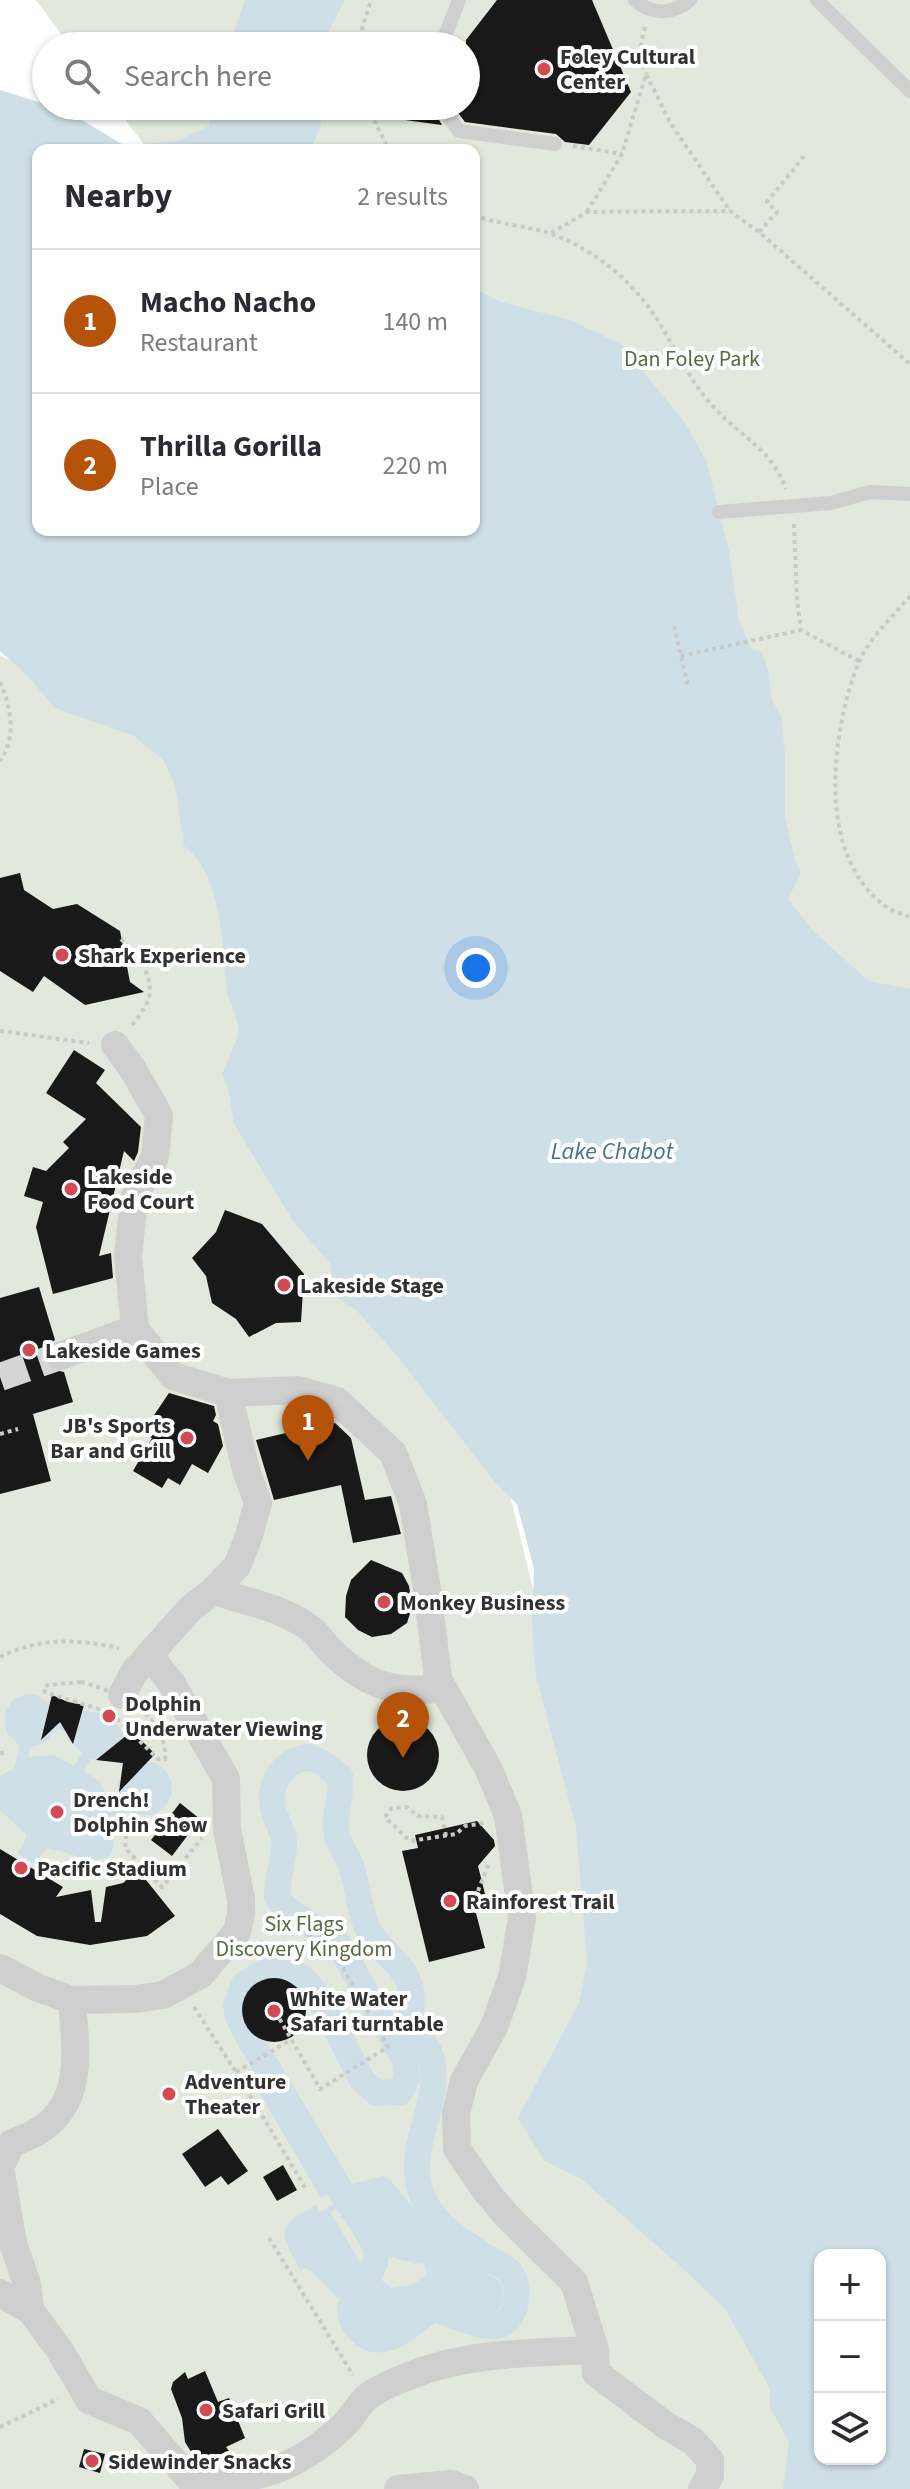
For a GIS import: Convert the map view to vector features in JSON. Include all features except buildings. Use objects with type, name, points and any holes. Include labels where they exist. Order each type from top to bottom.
[{"type":"street","points":[[115,1045],[159,1115],[155,1157],[134,1198],[129,1242],[135,1329],[173,1376],[228,1393],[298,1390],[337,1401],[393,1453],[413,1504],[438,1679],[488,1768],[508,1815],[522,1918],[512,1977],[494,2027],[464,2081],[456,2113],[457,2149],[500,2207],[574,2282],[595,2350],[596,2373],[665,2425],[693,2441],[710,2460],[710,2476],[702,2489]]},
{"type":"street","points":[[60,1356],[135,1329]]},
{"type":"street","points":[[122,1695],[149,1655],[190,1609],[237,1566],[248,1539],[258,1503],[246,1470],[228,1393]]},
{"type":"street","points":[[213,1591],[291,1617],[313,1630],[332,1652],[378,1686],[406,1691],[443,1689]]},
{"type":"street","points":[[0,1968],[38,1988],[72,2000],[135,1999],[163,1995],[200,1975],[237,1932],[241,1899],[227,1829],[226,1779],[172,1684],[149,1655]]},
{"type":"street","points":[[30,2310],[27,2284],[13,2243],[0,2168],[12,2143],[40,2130],[65,2106],[77,2072],[72,2000]]},
{"type":"street","points":[[0,2293],[30,2310],[59,2349],[89,2400],[139,2421],[195,2487],[235,2485],[302,2459],[344,2425],[367,2398],[409,2376],[455,2361],[595,2350]]},
{"type":"street","points":[[398,2489],[451,2484],[465,2489]]},
{"type":"lane","points":[[446,32],[459,0]]},
{"type":"lane","points":[[635,0],[650,9],[669,12],[690,0]]},
{"type":"lane","points":[[817,0],[910,91]]},
{"type":"lane","points":[[451,120],[459,131],[555,144]]},
{"type":"lane","points":[[719,512],[831,503],[870,492],[910,494]]},
{"type":"path","points":[[362,32],[371,0]]},
{"type":"path","points":[[650,9],[638,56],[671,124],[730,211],[759,232],[910,362]]},
{"type":"path","points":[[551,233],[587,212],[622,154],[646,74]]},
{"type":"path","points":[[374,120],[386,144]]},
{"type":"path","points":[[579,147],[622,154]]},
{"type":"path","points":[[759,232],[777,212],[767,202],[806,154]]},
{"type":"path","points":[[587,212],[730,211]]},
{"type":"path","points":[[480,218],[551,233],[590,253],[626,281],[656,318],[705,398],[776,464],[791,507],[797,537],[797,599],[801,630]]},
{"type":"path","points":[[910,596],[859,661],[839,738],[834,795],[847,856],[864,884],[888,908],[910,917]]},
{"type":"path","points":[[674,626],[688,686]]},
{"type":"path","points":[[681,656],[801,630],[859,661]]},
{"type":"path","points":[[0,682],[9,701],[11,732],[0,761]]},
{"type":"path","points":[[0,1031],[115,1045],[128,1032],[149,998],[148,976],[134,952],[121,939]]},
{"type":"path","points":[[0,1434],[18,1429]]},
{"type":"path","points":[[0,1657],[21,1648],[82,1640],[149,1655]]},
{"type":"path","points":[[44,1687],[45,1692],[52,1695],[111,1713],[158,1759],[165,1759]]},
{"type":"path","points":[[446,1836],[442,1817],[418,1816],[407,1807],[392,1808],[385,1817],[410,1841],[446,1836],[456,1834],[465,1826]]},
{"type":"path","points":[[127,1827],[125,1848],[162,1887],[202,1839],[208,1827]]},
{"type":"path","points":[[229,1942],[259,1942],[300,1949],[313,1931],[330,1945],[388,2047],[320,2089],[275,2011]]},
{"type":"path","points":[[180,1985],[306,2189]]},
{"type":"path","points":[[236,2072],[291,2040]]},
{"type":"path","points":[[269,2238],[367,2398]]},
{"type":"path","points":[[0,2427],[82,2388]]},
{"type":"green space","name":"Dan Foley Park","points":[[36,0],[910,0],[910,1095],[479,536],[480,144],[144,144],[126,120],[480,120],[480,32],[60,32]]},
{"type":"green space","name":"Six Flags Discovery Kingdom","points":[[0,656],[75,682],[168,737],[505,1475],[620,1941],[806,2330],[813,2489],[0,2489]]},
{"type":"water","points":[[245,0],[345,0],[328,32],[234,32]]},
{"type":"water","name":"Lake Chabot","points":[[0,90],[32,100],[32,120],[82,120],[122,144],[32,144],[32,536],[480,536],[480,291],[501,302],[570,320],[621,344],[685,423],[706,460],[729,551],[739,620],[752,650],[762,652],[772,700],[781,716],[785,753],[785,817],[801,873],[788,899],[813,931],[869,981],[910,989],[910,2489],[783,2489],[789,2442],[770,2408],[770,2389],[725,2309],[581,2179],[544,2161],[518,2118],[579,2003],[587,1964],[576,1827],[535,1672],[532,1623],[534,1569],[517,1504],[495,1482],[397,1356],[357,1311],[334,1295],[330,1263],[293,1221],[234,1124],[222,1074],[235,1044],[238,1027],[227,992],[218,913],[206,875],[197,859],[184,846],[175,785],[163,760],[134,736],[55,708],[25,673],[0,651]]},
{"type":"water","name":"Lake Chabot","points":[[210,120],[321,120],[313,144],[146,144],[177,141],[209,126]]},
{"type":"water","points":[[32,1694],[58,1709],[97,1713],[114,1722],[140,1761],[156,1764],[166,1772],[171,1782],[167,1804],[158,1812],[145,1815],[129,1811],[113,1827],[114,1844],[110,1854],[103,1859],[47,1848],[34,1864],[18,1854],[27,1835],[0,1810],[0,1776],[14,1768],[20,1746],[6,1732],[5,1711],[14,1699]],"holes":[[[56,1729],[66,1731],[68,1739],[82,1753],[74,1766],[53,1755],[28,1757],[30,1747],[45,1743]],[[91,1759],[119,1762],[125,1769],[118,1784],[121,1803],[110,1813],[108,1811],[112,1806],[100,1782],[84,1771]]]},
{"type":"water","points":[[279,2062],[352,2184],[383,2176],[391,2181],[437,2237],[500,2282],[503,2298],[493,2315],[482,2317],[439,2304],[417,2310],[390,2327],[381,2329],[359,2319],[363,2296],[379,2278],[392,2288],[412,2285],[427,2274],[424,2263],[416,2264],[365,2250],[331,2193],[321,2198],[252,2080]]},
{"type":"water","points":[[334,2204],[336,2207],[331,2213],[362,2266],[360,2274],[338,2298],[310,2270],[304,2268],[301,2271],[284,2232],[293,2220],[316,2205],[320,2212]]},
{"type":"waterway","points":[[308,1757],[340,1776],[337,1836],[353,1871],[370,1933],[408,1980],[414,2028],[430,2054],[432,2090],[419,2145],[418,2183],[425,2202],[437,2219],[513,2276],[517,2291],[515,2307],[502,2324],[487,2326],[433,2309],[388,2338],[378,2340],[360,2331],[352,2319],[350,2308],[374,2267],[374,2244],[311,2144],[239,2019],[236,2006],[244,1984],[274,1967],[292,1972],[305,1980],[321,2000],[362,2080],[377,2093],[400,2092],[407,2079],[405,2060],[338,1943],[285,1908],[277,1897],[284,1842],[274,1812],[272,1793],[283,1769],[308,1757]]},
{"type":"tunnel","points":[[0,1377],[60,1356]]},
{"type":"place","name":"Foley Cultural Center","points":[[544,69]]},
{"type":"place","name":"Shark Experience","points":[[62,955]]},
{"type":"place","name":"Lakeside Food Court","points":[[71,1189]]},
{"type":"place","name":"Lakeside Stage","points":[[284,1285]]},
{"type":"place","name":"Lakeside Games","points":[[29,1350]]},
{"type":"place","name":"JB's Sports Bar and Grill","points":[[187,1438]]},
{"type":"place","name":"Macho Nacho","points":[[308,1461]]},
{"type":"place","name":"Monkey Business","points":[[384,1602]]},
{"type":"place","name":"Dolphin Underwater Viewing","points":[[109,1716]]},
{"type":"place","name":"Thrilla Gorilla","points":[[403,1758]]},
{"type":"place","name":"Drench! Dolphin Show","points":[[57,1812]]},
{"type":"place","name":"Pacific Stadium","points":[[21,1868]]},
{"type":"place","name":"Rainforest Trail","points":[[450,1901]]},
{"type":"place","name":"White Water Safari turntable","points":[[274,2011]]},
{"type":"place","name":"Adventure Theater","points":[[169,2094]]},
{"type":"place","name":"Safari Grill","points":[[206,2410]]},
{"type":"place","name":"Sidewinder Snacks","points":[[92,2461]]}]
